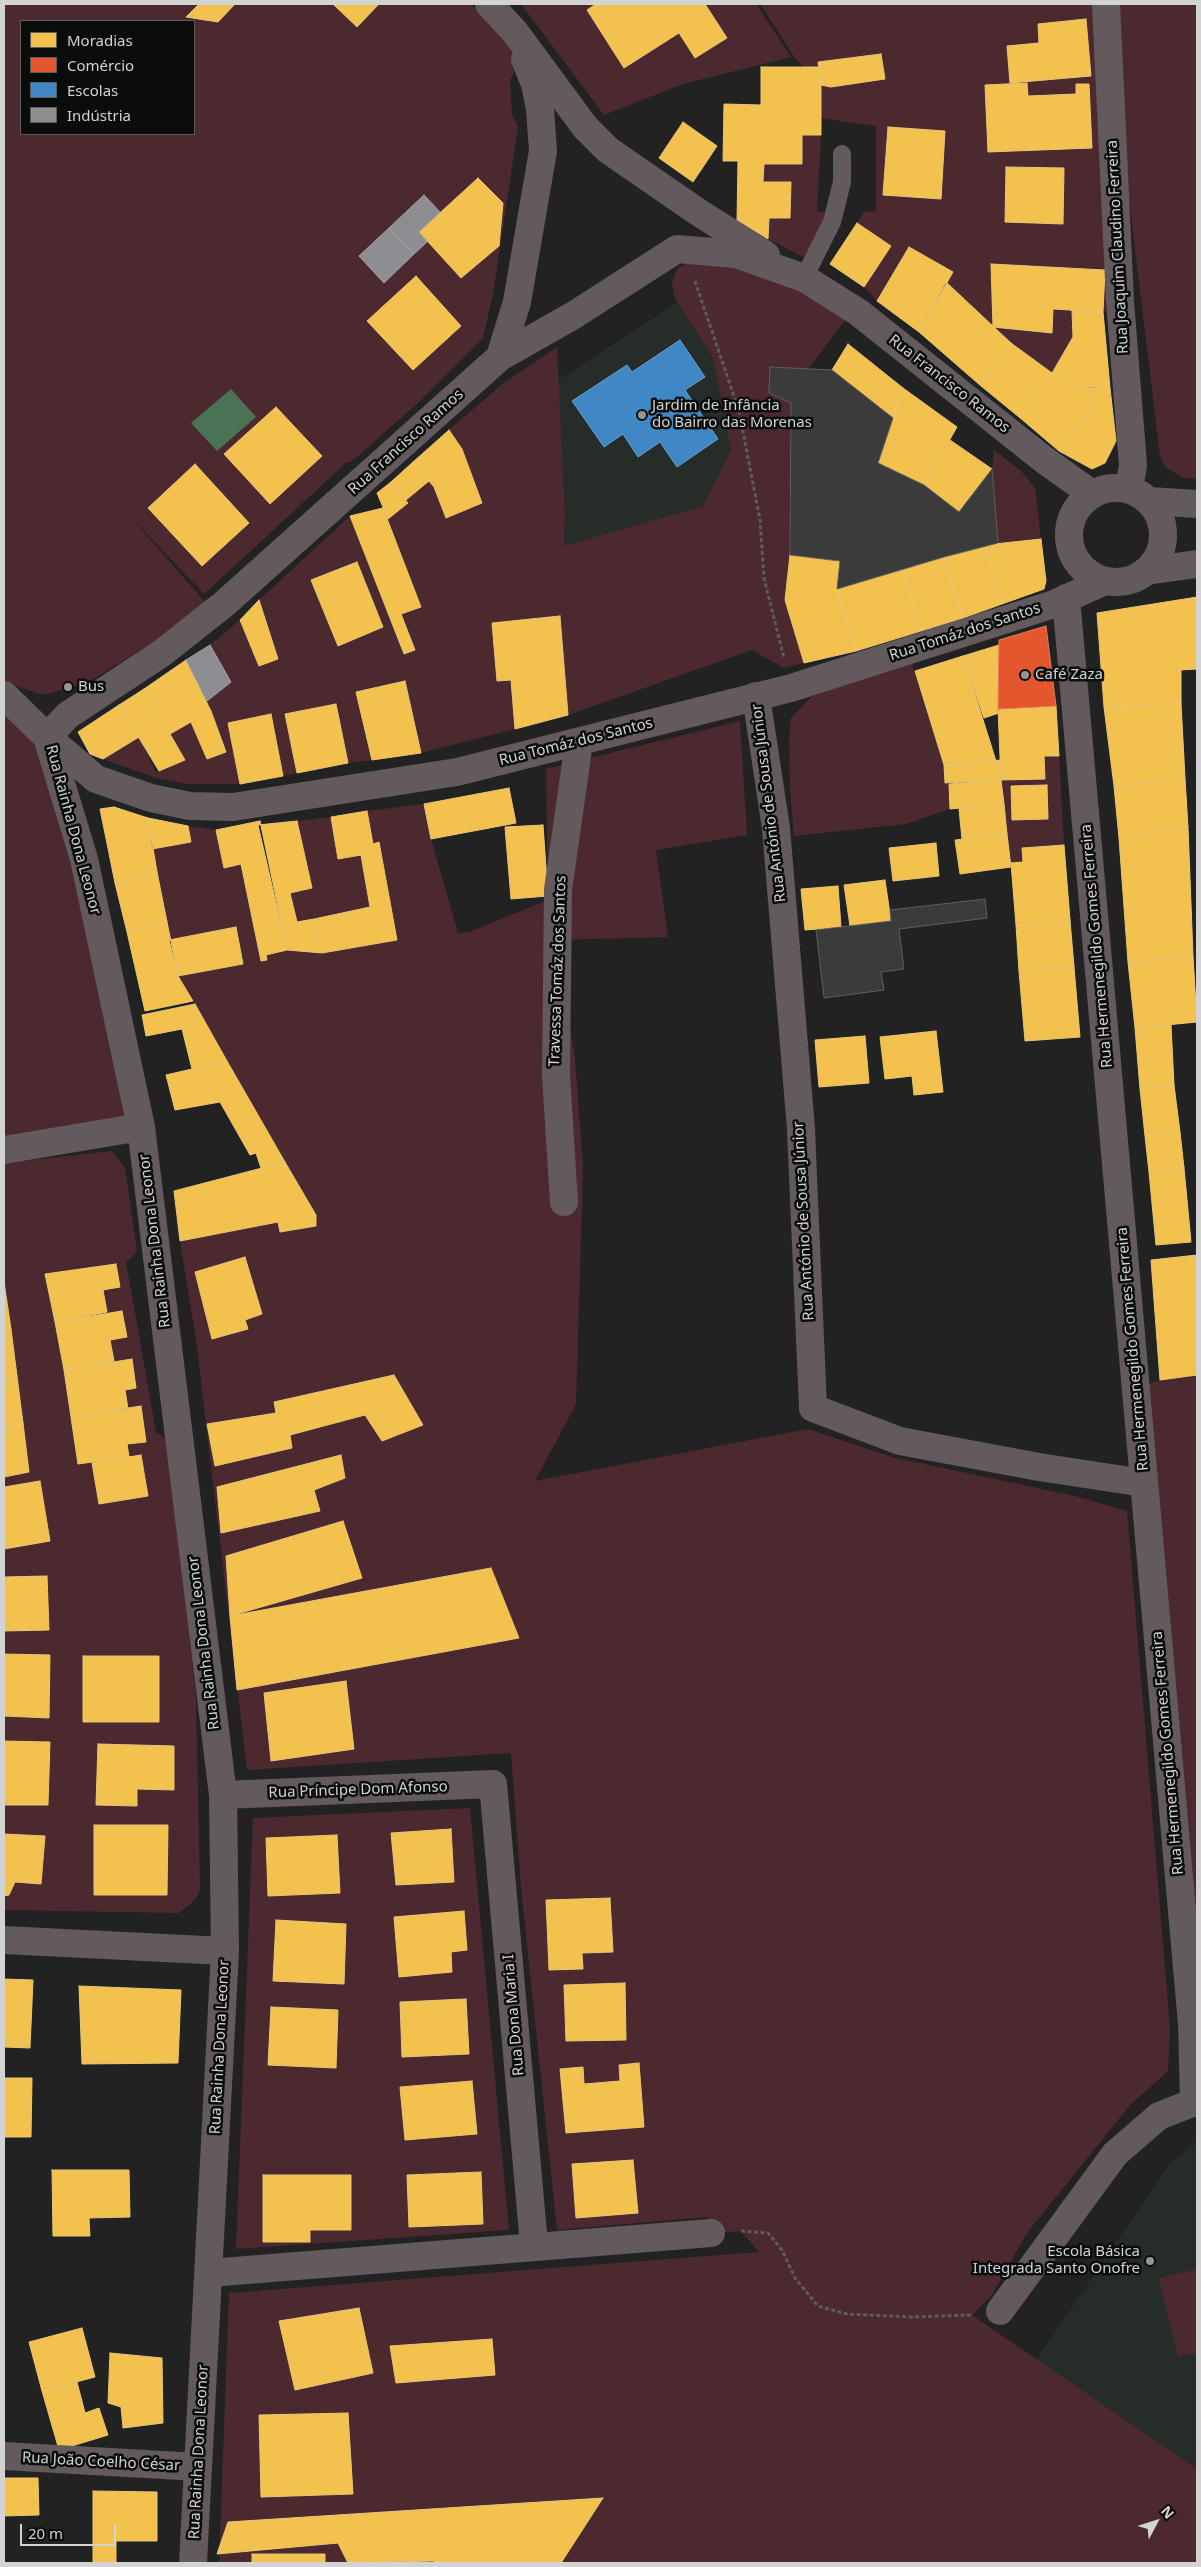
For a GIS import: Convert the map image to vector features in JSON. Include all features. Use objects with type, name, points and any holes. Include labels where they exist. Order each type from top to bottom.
[{"type":"street","points":[[488,4],[514,32],[535,84],[540,109],[543,151],[517,302],[500,357]]},
{"type":"street","name":"Rua Joaquim Claudino Ferreira","points":[[1106,4],[1120,301],[1133,465],[1139,495]]},
{"type":"street","name":"Rua Francisco Ramos","points":[[514,32],[585,127],[608,150],[698,212],[858,312],[1043,459],[1092,494]]},
{"type":"street","name":"Rua Francisco Ramos","points":[[48,737],[68,714],[162,653],[224,604],[500,357],[574,315],[677,249],[736,254],[804,278]]},
{"type":"street","points":[[1197,504],[1139,495],[1116,487],[1092,494],[1076,509],[1069,530],[1069,542],[1072,553],[1081,566],[1094,577],[1105,581],[1126,581],[1146,571],[1197,564]]},
{"type":"street","points":[[1139,495],[1160,518],[1163,537],[1158,556],[1146,571]]},
{"type":"street","name":"Rua Tomáz dos Santos","points":[[4,695],[96,779],[151,798],[190,806],[233,807],[450,773],[791,688],[1054,604],[1105,581]]},
{"type":"street","name":"Rua Hermenegildo Gomes Ferreira","points":[[1066,598],[1192,2024],[1196,2101]]},
{"type":"street","name":"Rua António de Sousa Júnior","points":[[756,696],[776,828],[801,1129],[813,1408],[900,1441],[1040,1467],[1144,1483]]},
{"type":"street","name":"Rua Rainha Dona Leonor","points":[[48,737],[84,859],[141,1127],[223,1795],[225,1951],[193,2563]]},
{"type":"street","name":"Travessa Tomáz dos Santos","points":[[564,1202],[556,1076],[558,890],[579,742]]},
{"type":"street","points":[[4,1150],[141,1127]]},
{"type":"street","name":"Rua Príncipe Dom Afonso","points":[[223,1795],[493,1784]]},
{"type":"street","name":"Rua Dona Maria I","points":[[493,1784],[534,2246]]},
{"type":"street","points":[[4,1940],[225,1951]]},
{"type":"street","points":[[1000,2311],[1115,2154],[1159,2116],[1196,2101]]},
{"type":"street","points":[[209,2273],[710,2233]]},
{"type":"street","name":"Rua João Coelho César","points":[[4,2456],[198,2467]]},
{"type":"lane","points":[[804,278],[832,222],[842,182],[842,154]]},
{"type":"path","points":[[694,279],[739,412],[760,520],[764,578],[791,688]]},
{"type":"path","points":[[710,2233],[768,2232],[782,2250],[795,2278],[818,2306],[847,2314],[911,2317],[972,2315],[1000,2311]]},
{"type":"shaded area","points":[[4,4],[471,4],[511,47],[514,72],[510,81],[512,114],[518,127],[493,294],[483,338],[417,404],[351,462],[347,462],[204,594],[126,512],[206,603],[156,640],[87,683],[43,695],[4,682]]},
{"type":"shaded area","points":[[521,4],[596,4],[587,10],[624,68],[679,33],[695,58],[727,38],[705,4],[756,4],[791,57],[683,84],[604,115]]},
{"type":"shaded area","points":[[760,4],[1197,4],[1197,479],[1183,478],[1165,467],[1160,456],[1107,17],[1121,312],[1072,310],[1073,337],[1052,373],[1011,343],[946,282],[953,272],[910,248],[877,301],[864,287],[891,246],[857,223],[864,212],[876,211],[876,126],[820,118],[821,85],[885,79],[881,54],[818,62],[819,67],[805,68],[795,58]]},
{"type":"shaded area","points":[[802,135],[821,135],[817,212],[834,212],[813,262],[768,239],[769,218],[790,218],[791,183],[763,182],[764,164],[802,164]]},
{"type":"shaded area","points":[[735,258],[819,300],[845,320],[808,369],[770,367],[769,393],[791,403],[790,555],[785,600],[804,663],[784,668],[752,650],[568,715],[560,616],[493,623],[497,681],[511,680],[515,729],[421,753],[405,681],[356,692],[372,760],[348,763],[285,714],[297,773],[283,776],[271,714],[228,723],[240,784],[187,784],[156,778],[103,759],[139,737],[156,772],[185,760],[170,734],[191,722],[207,759],[226,752],[207,701],[231,682],[210,645],[240,620],[259,665],[278,659],[259,600],[350,516],[403,654],[415,650],[401,614],[421,607],[388,519],[408,503],[406,500],[429,481],[434,487],[446,518],[482,503],[462,449],[449,430],[501,385],[557,347],[565,513],[564,546],[703,506],[731,450],[713,358],[675,298],[672,282],[677,269],[691,260]]},
{"type":"shaded area","name":"Jardim de Infância do Bairro das Morenas","points":[[678,302],[713,358],[731,450],[703,506],[564,547],[565,513],[558,380]]},
{"type":"shaded area","points":[[231,389],[256,417],[217,451],[191,423]]},
{"type":"shaded area","points":[[994,450],[1021,471],[1035,488],[1041,539],[998,543],[992,469]]},
{"type":"shaded area","points":[[912,663],[944,765],[945,783],[949,784],[950,809],[906,824],[794,836],[790,789],[789,737],[791,718],[812,696]]},
{"type":"shaded area","points":[[4,699],[41,740],[135,1121],[4,1140]]},
{"type":"shaded area","points":[[740,721],[747,835],[656,850],[668,937],[556,940],[575,1058],[583,1168],[576,1404],[535,1481],[808,1429],[892,1457],[1079,1497],[1127,1511],[1170,2028],[1168,2071],[1130,2105],[1027,2233],[992,2295],[972,2315],[1197,2469],[1197,2563],[219,2563],[229,2293],[759,2252],[741,2231],[711,2233],[708,2217],[557,2230],[521,1887],[511,1753],[247,1770],[196,1339],[180,1241],[278,1222],[280,1232],[316,1226],[316,1215],[178,976],[243,964],[236,927],[169,940],[152,849],[190,842],[188,826],[216,830],[224,868],[241,864],[261,961],[266,955],[287,950],[322,953],[396,940],[379,843],[373,844],[367,811],[424,804],[431,839],[458,933],[469,932],[548,900],[546,769]]},
{"type":"shaded area","points":[[1044,756],[1059,756],[1064,845],[1022,848],[1023,862],[1011,863],[1001,780]]},
{"type":"shaded area","points":[[331,817],[338,859],[361,855],[370,907],[297,922],[290,893],[312,887],[297,821]]},
{"type":"shaded area","points":[[112,1151],[125,1168],[137,1252],[126,1262],[156,1432],[166,1439],[177,1522],[196,1699],[200,1890],[195,1900],[179,1913],[4,1910],[4,1163]]},
{"type":"shaded area","points":[[1197,1375],[1197,2101],[1136,1389],[1160,1380]]},
{"type":"shaded area","points":[[470,1808],[509,2230],[236,2249],[253,1818]]},
{"type":"shaded area","name":"Escola Básica Integrada Santo Onofre","points":[[1197,2142],[1197,2469],[1036,2360],[1171,2162]]},
{"type":"shaded area","points":[[1197,2269],[1197,2353],[1178,2357],[1159,2278]]},
{"type":"building: Moradias","points":[[199,4],[235,4],[218,22],[186,17]]},
{"type":"building: Moradias","points":[[333,4],[379,4],[357,27]]},
{"type":"building: Moradias","points":[[596,4],[705,4],[727,38],[695,58],[679,33],[624,68],[587,10]]},
{"type":"building: Moradias","points":[[1086,19],[1091,76],[1010,83],[1007,46],[1039,43],[1038,24]]},
{"type":"building: Moradias","points":[[881,54],[885,79],[831,87],[821,85],[818,62]]},
{"type":"building: Moradias","points":[[761,67],[819,67],[821,85],[821,135],[802,135],[802,164],[764,164],[763,182],[791,182],[790,218],[769,218],[768,239],[737,220],[738,161],[723,161],[724,104],[761,105]]},
{"type":"building: Moradias","points":[[1027,83],[1028,96],[1076,94],[1076,84],[1089,84],[1092,148],[988,152],[985,85]]},
{"type":"building: Moradias","points":[[683,122],[717,146],[693,182],[659,158]]},
{"type":"building: Moradias","points":[[888,127],[945,131],[941,199],[883,195]]},
{"type":"building: Moradias","points":[[1006,167],[1064,168],[1063,224],[1005,222]]},
{"type":"building: Moradias","points":[[478,178],[503,203],[499,246],[461,278],[419,232]]},
{"type":"building: Moradias","points":[[857,223],[891,246],[864,287],[830,264]]},
{"type":"building: Moradias","points":[[909,247],[953,272],[919,332],[877,301]]},
{"type":"building: Moradias","points":[[991,264],[1105,270],[1103,312],[1053,309],[1052,333],[993,327]]},
{"type":"building: Moradias","points":[[416,276],[461,326],[413,370],[367,321]]},
{"type":"building: Moradias","points":[[946,282],[1011,343],[981,386],[919,332]]},
{"type":"building: Moradias","points":[[1072,310],[1103,312],[1110,388],[1074,388],[1052,373],[1073,337]]},
{"type":"building: Moradias","points":[[1011,343],[1052,373],[1019,417],[981,386]]},
{"type":"building: Moradias","points":[[848,344],[903,388],[893,418],[832,370]]},
{"type":"building: Moradias","points":[[1052,373],[1074,388],[1093,387],[1091,412],[1059,451],[1019,417]]},
{"type":"building: Moradias","points":[[1093,387],[1110,388],[1116,441],[1105,463],[1092,469],[1059,451],[1091,412]]},
{"type":"building: Moradias","points":[[903,388],[957,427],[924,485],[878,463]]},
{"type":"building: Moradias","points":[[276,407],[322,456],[270,504],[224,454]]},
{"type":"building: Moradias","points":[[449,430],[462,449],[482,503],[446,518],[434,487],[413,462]]},
{"type":"building: Moradias","points":[[950,440],[992,469],[959,512],[924,485]]},
{"type":"building: Moradias","points":[[413,462],[429,481],[406,500],[391,482]]},
{"type":"building: Moradias","points":[[195,464],[249,523],[202,566],[148,508]]},
{"type":"building: Moradias","points":[[391,482],[408,503],[388,519],[377,493]]},
{"type":"building: Moradias","points":[[383,508],[421,607],[401,614],[415,650],[404,654],[350,516]]},
{"type":"building: Moradias","points":[[1041,539],[1046,581],[1044,589],[1002,604],[985,545]]},
{"type":"building: Moradias","points":[[985,545],[1002,604],[963,618],[944,557]]},
{"type":"building: Moradias","points":[[790,555],[840,561],[837,589],[856,651],[804,663],[785,600]]},
{"type":"building: Moradias","points":[[944,557],[963,618],[921,631],[902,569]]},
{"type":"building: Moradias","points":[[357,562],[383,627],[338,646],[311,580]]},
{"type":"building: Moradias","points":[[902,569],[921,631],[856,651],[837,589]]},
{"type":"building: Moradias","points":[[1197,597],[1197,669],[1181,670],[1181,703],[1104,707],[1097,613]]},
{"type":"building: Moradias","points":[[259,600],[278,659],[259,666],[240,620]]},
{"type":"building: Moradias","points":[[560,616],[568,715],[515,729],[511,680],[497,681],[492,623]]},
{"type":"building: Moradias","points":[[999,645],[999,713],[984,718],[963,656]]},
{"type":"building: Moradias","points":[[963,656],[996,761],[944,765],[915,671]]},
{"type":"building: Moradias","points":[[186,660],[211,711],[226,752],[207,759],[191,722],[170,734],[144,689]]},
{"type":"building: Moradias","points":[[405,681],[421,753],[372,760],[356,692]]},
{"type":"building: Moradias","points":[[144,689],[185,760],[159,771],[119,705]]},
{"type":"building: Moradias","points":[[1181,703],[1185,778],[1114,786],[1104,707]]},
{"type":"building: Moradias","points":[[336,704],[348,763],[297,773],[285,714]]},
{"type":"building: Moradias","points":[[119,705],[139,737],[103,759],[90,754],[78,732]]},
{"type":"building: Moradias","points":[[1056,706],[1059,756],[1044,756],[1045,779],[1001,780],[998,709]]},
{"type":"building: Moradias","points":[[271,714],[283,776],[240,784],[228,723]]},
{"type":"building: Moradias","points":[[1001,760],[1001,780],[945,783],[944,765]]},
{"type":"building: Moradias","points":[[1185,778],[1188,827],[1119,838],[1114,786]]},
{"type":"building: Moradias","points":[[1001,780],[1004,804],[950,809],[949,784]]},
{"type":"building: Moradias","points":[[1047,785],[1048,819],[1012,820],[1011,786]]},
{"type":"building: Moradias","points":[[509,788],[516,823],[431,839],[424,804]]},
{"type":"building: Moradias","points":[[1004,804],[1007,834],[962,839],[959,809]]},
{"type":"building: Moradias","points":[[114,807],[148,818],[157,872],[115,883],[100,809]]},
{"type":"building: Moradias","points":[[367,811],[373,844],[379,842],[397,940],[322,953],[314,919],[370,907],[361,855],[338,859],[331,817]]},
{"type":"building: Moradias","points":[[148,818],[188,826],[191,842],[152,849]]},
{"type":"building: Moradias","points":[[260,821],[287,950],[266,955],[267,960],[261,961],[241,864],[224,868],[216,830]]},
{"type":"building: Moradias","points":[[297,821],[312,888],[290,893],[297,922],[314,919],[322,953],[287,950],[258,825]]},
{"type":"building: Moradias","points":[[543,825],[548,896],[511,899],[505,827]]},
{"type":"building: Moradias","points":[[1188,827],[1193,956],[1128,962],[1119,838]]},
{"type":"building: Moradias","points":[[1007,834],[1011,867],[960,874],[955,840]]},
{"type":"building: Moradias","points":[[936,843],[939,876],[893,881],[889,848]]},
{"type":"building: Moradias","points":[[1064,845],[1070,920],[1016,925],[1011,863],[1023,862],[1022,848]]},
{"type":"building: Moradias","points":[[157,872],[167,922],[127,932],[115,883]]},
{"type":"building: Moradias","points":[[885,880],[891,921],[850,926],[844,885]]},
{"type":"building: Moradias","points":[[838,886],[841,927],[805,930],[801,889]]},
{"type":"building: Moradias","points":[[1070,920],[1074,967],[1019,971],[1016,925]]},
{"type":"building: Moradias","points":[[167,922],[178,976],[193,1001],[145,1011],[127,932]]},
{"type":"building: Moradias","points":[[236,927],[243,964],[178,976],[169,940]]},
{"type":"building: Moradias","points":[[1193,956],[1197,1022],[1135,1028],[1128,962]]},
{"type":"building: Moradias","points":[[1074,967],[1080,1037],[1025,1041],[1019,971]]},
{"type":"building: Moradias","points":[[195,1004],[227,1061],[192,1069],[182,1029],[146,1036],[142,1015]]},
{"type":"building: Moradias","points":[[1171,1024],[1174,1085],[1140,1089],[1135,1028]]},
{"type":"building: Moradias","points":[[936,1031],[943,1092],[914,1095],[912,1076],[885,1079],[880,1037]]},
{"type":"building: Moradias","points":[[865,1036],[869,1083],[819,1087],[815,1040]]},
{"type":"building: Moradias","points":[[227,1061],[285,1162],[261,1168],[256,1153],[250,1155],[220,1102],[175,1110],[166,1075]]},
{"type":"building: Moradias","points":[[1174,1085],[1180,1132],[1145,1136],[1140,1089]]},
{"type":"building: Moradias","points":[[1180,1132],[1184,1168],[1149,1172],[1145,1136]]},
{"type":"building: Moradias","points":[[285,1162],[316,1215],[316,1226],[280,1232],[278,1222],[180,1241],[174,1191]]},
{"type":"building: Moradias","points":[[1184,1168],[1191,1242],[1156,1245],[1149,1172]]},
{"type":"building: Moradias","points":[[1197,1255],[1197,1375],[1160,1380],[1151,1260]]},
{"type":"building: Moradias","points":[[245,1257],[262,1314],[245,1320],[248,1329],[212,1339],[195,1272]]},
{"type":"building: Moradias","points":[[116,1264],[120,1287],[103,1290],[107,1312],[55,1322],[45,1274]]},
{"type":"building: Moradias","points":[[4,1282],[11,1329],[4,1330]]},
{"type":"building: Moradias","points":[[122,1311],[127,1337],[110,1340],[114,1361],[64,1370],[55,1322]]},
{"type":"building: Moradias","points":[[11,1329],[17,1376],[4,1378],[4,1330]]},
{"type":"building: Moradias","points":[[132,1359],[136,1388],[125,1390],[128,1409],[71,1417],[64,1370]]},
{"type":"building: Moradias","points":[[394,1375],[423,1425],[382,1441],[365,1415],[290,1435],[292,1448],[215,1466],[207,1424],[276,1413],[274,1402]]},
{"type":"building: Moradias","points":[[17,1376],[23,1423],[4,1425],[4,1378]]},
{"type":"building: Moradias","points":[[141,1406],[146,1442],[127,1444],[129,1457],[78,1464],[71,1417]]},
{"type":"building: Moradias","points":[[23,1423],[29,1472],[4,1477],[4,1425]]},
{"type":"building: Moradias","points":[[141,1455],[148,1496],[99,1504],[92,1463]]},
{"type":"building: Moradias","points":[[341,1455],[345,1478],[314,1490],[320,1511],[221,1533],[217,1487]]},
{"type":"building: Moradias","points":[[40,1481],[50,1541],[4,1549],[4,1487]]},
{"type":"building: Moradias","points":[[343,1521],[362,1578],[230,1616],[226,1556]]},
{"type":"building: Moradias","points":[[491,1568],[519,1638],[237,1690],[230,1616]]},
{"type":"building: Moradias","points":[[47,1576],[49,1630],[4,1631],[4,1577]]},
{"type":"building: Moradias","points":[[4,1654],[50,1655],[49,1718],[4,1716]]},
{"type":"building: Moradias","points":[[83,1656],[159,1656],[159,1722],[83,1722]]},
{"type":"building: Moradias","points":[[346,1681],[354,1749],[271,1761],[264,1693]]},
{"type":"building: Moradias","points":[[4,1741],[50,1742],[48,1805],[4,1805]]},
{"type":"building: Moradias","points":[[98,1744],[174,1746],[174,1790],[137,1789],[137,1806],[96,1805]]},
{"type":"building: Moradias","points":[[94,1825],[168,1825],[167,1895],[94,1895]]},
{"type":"building: Moradias","points":[[451,1829],[454,1882],[396,1885],[422,1857]]},
{"type":"building: Moradias","points":[[451,1829],[422,1857],[396,1885],[391,1833]]},
{"type":"building: Moradias","points":[[4,1834],[45,1836],[41,1884],[15,1882],[9,1895],[4,1896]]},
{"type":"building: Moradias","points":[[337,1835],[340,1893],[268,1896],[266,1838]]},
{"type":"building: Moradias","points":[[610,1898],[613,1952],[582,1953],[583,1969],[549,1970],[546,1900]]},
{"type":"building: Moradias","points":[[464,1911],[467,1950],[451,1952],[452,1972],[399,1977],[394,1917]]},
{"type":"building: Moradias","points":[[276,1920],[346,1924],[344,1984],[273,1981]]},
{"type":"building: Moradias","points":[[4,1979],[33,1980],[30,2048],[4,2047]]},
{"type":"building: Moradias","points":[[625,1983],[626,2040],[566,2041],[564,1985]]},
{"type":"building: Moradias","points":[[79,1986],[181,1990],[178,2063],[82,2064]]},
{"type":"building: Moradias","points":[[466,1999],[469,2054],[402,2057],[400,2002]]},
{"type":"building: Moradias","points":[[271,2007],[338,2010],[336,2068],[268,2065]]},
{"type":"building: Moradias","points":[[639,2063],[644,2127],[566,2133],[560,2069],[583,2067],[584,2084],[620,2081],[619,2065]]},
{"type":"building: Moradias","points":[[4,2078],[32,2078],[31,2137],[4,2137]]},
{"type":"building: Moradias","points":[[472,2081],[477,2134],[405,2140],[400,2087]]},
{"type":"building: Moradias","points":[[633,2160],[638,2213],[576,2218],[572,2164]]},
{"type":"building: Moradias","points":[[52,2170],[129,2170],[130,2217],[89,2218],[90,2236],[53,2236]]},
{"type":"building: Moradias","points":[[481,2172],[483,2224],[409,2227],[407,2175]]},
{"type":"building: Moradias","points":[[263,2175],[351,2175],[351,2230],[310,2230],[310,2242],[263,2242]]},
{"type":"building: Moradias","points":[[359,2308],[373,2373],[295,2390],[279,2321]]},
{"type":"building: Moradias","points":[[82,2328],[95,2377],[42,2391],[29,2342]]},
{"type":"building: Moradias","points":[[492,2339],[495,2375],[396,2383],[390,2346]]},
{"type":"building: Moradias","points":[[110,2353],[162,2358],[163,2423],[123,2428],[121,2407],[108,2403]]},
{"type":"building: Moradias","points":[[77,2382],[85,2413],[99,2408],[108,2435],[59,2450],[42,2391]]},
{"type":"building: Moradias","points":[[348,2413],[353,2494],[261,2497],[259,2415]]},
{"type":"building: Moradias","points":[[4,2478],[38,2478],[39,2515],[4,2516]]},
{"type":"building: Moradias","points":[[93,2491],[157,2492],[157,2541],[116,2541],[116,2563],[93,2563]]},
{"type":"building: Moradias","points":[[603,2498],[561,2563],[434,2563],[434,2561],[348,2563],[338,2543],[217,2554],[228,2522]]},
{"type":"building: Moradias","points":[[252,2554],[325,2554],[325,2563],[252,2563]]},
{"type":"building: Comércio","name":"Café Zaza","points":[[1046,626],[1056,706],[998,709],[999,640]]},
{"type":"building: Escolas","points":[[680,340],[705,377],[685,390],[718,439],[677,467],[660,442],[638,457],[623,434],[604,447],[572,401],[627,365],[632,372]]},
{"type":"building: Indústria","points":[[424,195],[440,212],[419,232],[427,242],[414,254],[389,228]]},
{"type":"building: Indústria","points":[[389,228],[414,254],[384,283],[359,256]]},
{"type":"building: Indústria","points":[[210,645],[231,682],[207,701],[186,660]]},
{"type":"building: Outros","points":[[770,367],[832,370],[893,418],[878,463],[924,485],[959,512],[992,469],[998,543],[837,589],[840,561],[790,555],[791,403],[769,393]]},
{"type":"building: Outros","points":[[985,899],[987,918],[899,929],[904,969],[881,972],[884,990],[824,998],[816,930],[891,921],[890,910]]},
{"type":"place","name":"Jardim de Infância do Bairro das Morenas","points":[[642,415]]},
{"type":"place","name":"Café Zaza","points":[[1025,675]]},
{"type":"place","name":"Bus","points":[[68,687]]},
{"type":"place","name":"Escola Básica Integrada Santo Onofre","points":[[1150,2261]]}]
